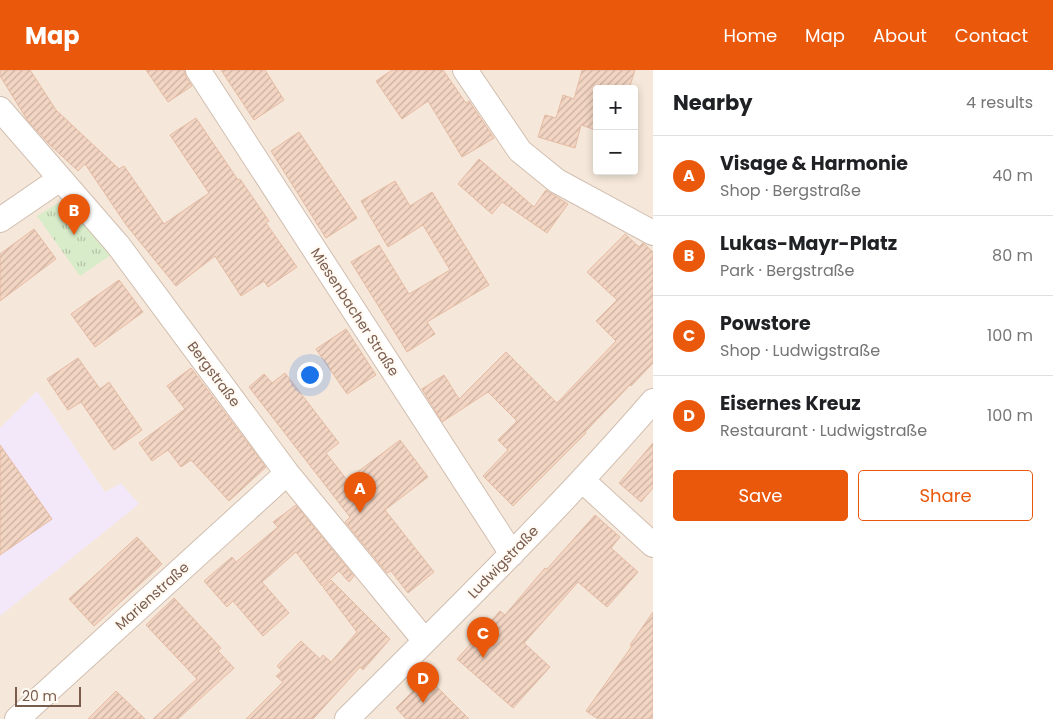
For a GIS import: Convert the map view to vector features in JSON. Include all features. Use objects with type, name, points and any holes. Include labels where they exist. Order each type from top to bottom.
[{"type":"street","name":"Miesenbacher Straße","points":[[198,70],[512,554]]},
{"type":"street","points":[[465,70],[520,151],[557,181],[653,233]]},
{"type":"street","name":"Bergstraße","points":[[0,110],[118,245],[287,473],[425,641]]},
{"type":"street","points":[[0,220],[60,179]]},
{"type":"street","name":"Ludwigstraße","points":[[347,719],[512,554],[582,480],[653,400]]},
{"type":"street","name":"Marienstraße","points":[[17,719],[287,473]]},
{"type":"street","points":[[582,480],[653,545]]},
{"type":"shaded area","points":[[0,70],[653,70],[653,719],[0,719]]},
{"type":"shaded area","points":[[37,391],[105,492],[121,483],[139,504],[0,616],[0,428]]},
{"type":"green space","points":[[60,202],[75,205],[111,255],[80,276],[37,216]]},
{"type":"building","points":[[0,70],[30,70],[56,110],[119,169],[124,166],[164,224],[209,193],[170,135],[196,118],[238,180],[240,179],[269,221],[266,223],[297,267],[268,287],[264,281],[241,296],[215,256],[176,286],[127,226],[85,164],[78,171],[28,121],[0,76]]},
{"type":"building","points":[[146,70],[184,70],[192,86],[168,102]]},
{"type":"building","points":[[221,70],[265,70],[284,100],[254,120]]},
{"type":"building","points":[[392,70],[443,70],[466,103],[469,101],[494,138],[462,157],[428,101],[402,119],[376,81]]},
{"type":"building","points":[[582,70],[635,70],[630,85],[593,85],[593,129],[581,125],[575,148],[538,137],[545,115],[556,118],[563,95],[574,99]]},
{"type":"building","points":[[299,132],[357,218],[326,238],[271,151]]},
{"type":"building","points":[[479,159],[534,207],[546,190],[568,204],[547,233],[502,202],[492,214],[458,184]]},
{"type":"building","points":[[395,181],[410,206],[432,192],[489,285],[427,322],[435,334],[407,352],[351,262],[379,245],[409,294],[450,270],[423,225],[388,247],[361,201]]},
{"type":"building","points":[[34,229],[56,259],[0,301],[0,254]]},
{"type":"building","points":[[625,234],[639,247],[643,243],[653,252],[653,363],[513,506],[483,476],[508,450],[498,440],[517,421],[488,392],[442,422],[422,389],[444,375],[459,399],[506,352],[557,403],[616,341],[596,321],[617,300],[587,272]]},
{"type":"building","points":[[119,280],[143,312],[95,347],[71,314]]},
{"type":"building","points":[[346,329],[376,375],[347,394],[316,349]]},
{"type":"building","points":[[78,358],[100,389],[109,382],[142,430],[114,450],[81,402],[68,410],[47,379]]},
{"type":"building","points":[[191,368],[266,467],[229,501],[191,460],[181,467],[168,450],[152,461],[139,443],[185,409],[167,386]]},
{"type":"building","points":[[285,373],[339,443],[326,453],[347,480],[400,440],[428,477],[385,510],[434,572],[408,593],[391,571],[387,573],[345,522],[350,517],[249,387],[264,374],[272,383]]},
{"type":"building","points":[[653,443],[653,488],[641,502],[619,483]]},
{"type":"building","points":[[0,445],[52,519],[0,555]]},
{"type":"building","points":[[296,505],[354,576],[349,582],[339,571],[322,586],[296,552],[262,582],[289,613],[263,636],[233,601],[227,607],[204,581],[232,557],[236,562],[278,527],[273,522]]},
{"type":"building","points":[[595,515],[620,537],[611,548],[638,572],[607,607],[578,582],[524,643],[550,667],[513,708],[457,659],[500,611],[505,615],[545,568],[547,569]]},
{"type":"building","points":[[137,537],[162,564],[94,626],[69,599]]},
{"type":"building","points":[[331,580],[390,639],[363,670],[360,667],[313,719],[246,719],[283,682],[276,676],[282,671],[277,666],[301,641],[320,659],[323,655],[331,662],[357,632],[323,587]]},
{"type":"building","points":[[174,598],[221,648],[218,651],[234,668],[178,719],[153,719],[197,679],[146,625]]},
{"type":"building","points":[[653,612],[653,719],[598,719],[586,711],[632,646],[630,645]]},
{"type":"building","points":[[427,677],[469,719],[406,719],[396,708]]},
{"type":"building","points":[[116,691],[145,719],[88,719]]},
{"type":"place","name":"Lukas-Mayr-Platz","points":[[74,235]]},
{"type":"place","name":"Visage & Harmonie","points":[[360,513]]},
{"type":"place","name":"Powstore","points":[[483,658]]},
{"type":"place","name":"Eisernes Kreuz","points":[[423,703]]}]
